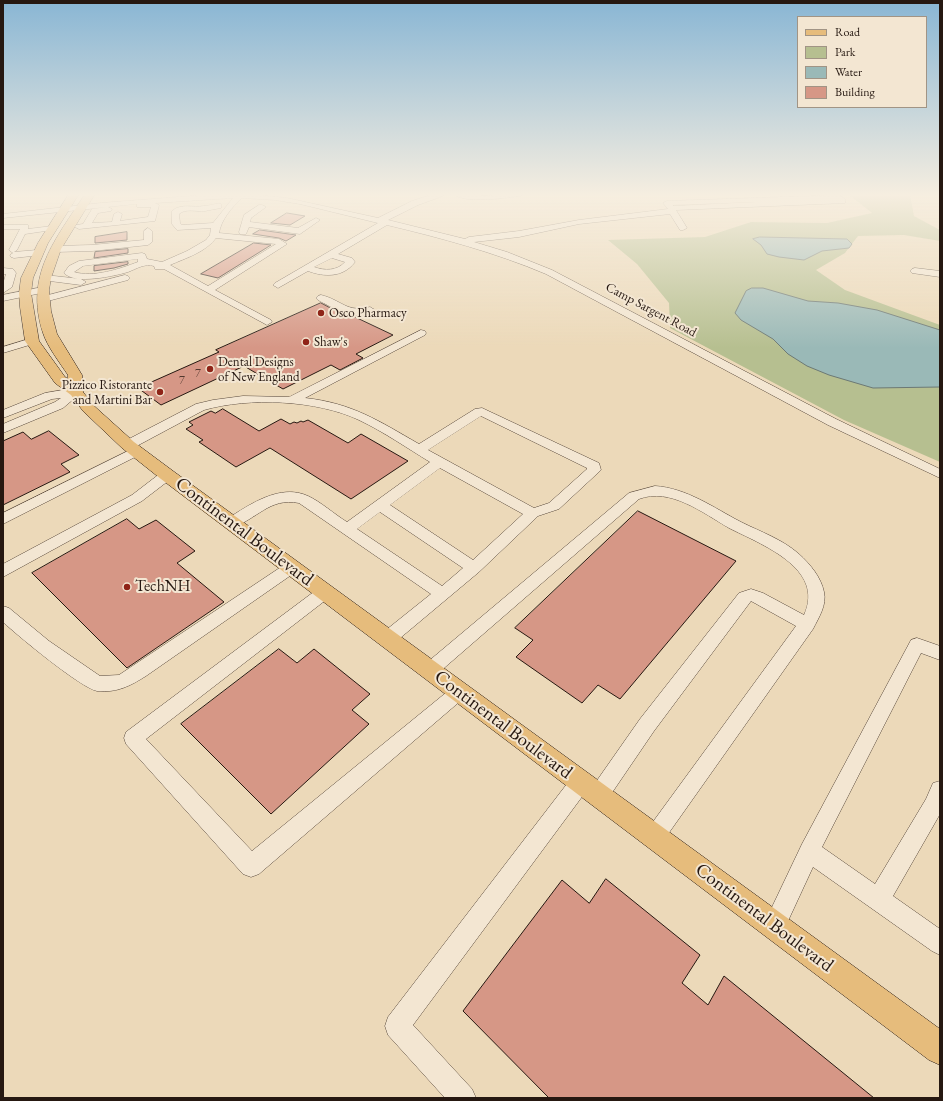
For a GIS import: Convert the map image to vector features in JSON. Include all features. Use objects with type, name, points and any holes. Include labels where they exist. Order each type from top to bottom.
[{"type":"main road","name":"Continental Boulevard","points":[[42,245],[27,278],[25,293],[27,318],[32,341],[60,380],[76,392],[88,408],[132,448],[940,1049]]},
{"type":"main road","name":"Continental Boulevard","points":[[57,245],[45,278],[44,295],[50,334],[75,376],[76,392]]},
{"type":"street","points":[[15,245],[13,248],[37,253]]},
{"type":"street","points":[[55,249],[116,245]]},
{"type":"street","points":[[165,264],[204,245]]},
{"type":"street","points":[[208,290],[281,245]]},
{"type":"street","points":[[278,285],[346,245]]},
{"type":"street","name":"Camp Sargent Road","points":[[479,245],[500,252],[549,272],[832,422],[940,474]]},
{"type":"street","points":[[308,267],[320,272],[334,272],[343,269],[350,262],[342,257],[331,255]]},
{"type":"street","points":[[140,265],[117,259],[82,266],[77,271],[79,273],[88,273],[140,265],[151,262],[165,264],[208,290],[267,322]]},
{"type":"street","points":[[45,278],[67,282],[108,280],[140,265]]},
{"type":"street","points":[[3,298],[25,293],[44,295],[107,284],[140,265]]},
{"type":"street","points":[[3,271],[11,273],[7,287],[3,290]]},
{"type":"street","points":[[916,271],[940,274]]},
{"type":"street","points":[[321,298],[356,313],[364,313],[370,310]]},
{"type":"street","points":[[291,402],[421,333]]},
{"type":"street","points":[[3,350],[32,341]]},
{"type":"street","points":[[3,414],[48,396],[76,392]]},
{"type":"street","points":[[3,428],[59,404],[76,392]]},
{"type":"street","points":[[3,519],[132,448],[200,407],[211,403],[252,400],[322,404],[353,412],[439,462],[533,513]]},
{"type":"street","points":[[387,639],[474,568],[533,513],[554,506],[594,470],[594,466],[482,412],[479,412],[420,450]]},
{"type":"street","points":[[347,529],[439,462]]},
{"type":"street","points":[[3,572],[137,498],[167,474]]},
{"type":"street","points":[[430,670],[634,496],[645,492],[658,491],[686,500],[784,550],[799,562],[808,574],[815,587],[817,607],[807,624],[654,837]]},
{"type":"street","points":[[232,522],[269,500],[291,497],[303,499],[442,594]]},
{"type":"street","points":[[380,505],[474,568]]},
{"type":"street","points":[[3,612],[10,620],[43,646],[96,683],[108,684],[122,682],[292,567]]},
{"type":"street","points":[[324,592],[133,738],[251,866],[459,692]]},
{"type":"street","points":[[463,1098],[397,1026],[589,789],[648,725],[745,597],[757,597],[807,624]]},
{"type":"street","points":[[774,926],[810,851],[918,645],[940,653]]},
{"type":"street","points":[[878,900],[939,795]]},
{"type":"street","points":[[810,851],[940,943]]},
{"type":"green space","points":[[615,245],[851,245],[845,253],[816,270],[845,290],[940,325],[940,462],[844,420],[670,328],[669,303],[637,264]]},
{"type":"water","points":[[761,245],[851,245],[849,248],[822,251],[804,260],[767,254]]},
{"type":"water","points":[[752,288],[763,288],[808,301],[838,303],[877,310],[940,330],[940,387],[873,388],[829,375],[807,366],[788,354],[773,339],[741,320],[735,313],[746,291]]},
{"type":"building","points":[[250,245],[270,245],[218,278],[201,274]]},
{"type":"building","points":[[128,249],[128,253],[94,258],[95,252]]},
{"type":"building","points":[[128,262],[128,264],[114,268],[94,271],[94,266]]},
{"type":"building","name":"Shaw's","points":[[321,303],[338,312],[355,317],[393,335],[356,354],[363,358],[340,370],[331,365],[283,389],[244,366],[161,405],[138,388],[219,352],[216,350]]},
{"type":"building","points":[[223,409],[259,431],[281,419],[290,424],[308,420],[348,443],[361,434],[408,461],[351,499],[270,448],[236,467],[199,442],[203,440],[186,429],[193,425],[189,422],[211,411],[215,413]]},
{"type":"building","points":[[49,431],[79,455],[61,464],[70,472],[3,505],[3,441],[23,432],[31,439]]},
{"type":"building","points":[[638,511],[736,561],[620,699],[598,685],[582,703],[516,657],[533,640],[515,628]]},
{"type":"building","name":"TechNH","points":[[127,519],[139,529],[156,520],[195,551],[177,563],[224,602],[127,668],[32,573]]},
{"type":"building","points":[[279,649],[297,663],[314,649],[370,694],[352,710],[369,724],[271,814],[181,724]]},
{"type":"building","points":[[606,879],[700,955],[682,983],[708,1005],[724,976],[874,1098],[549,1098],[463,1011],[562,880],[589,903]]},
{"type":"place","name":"Osco Pharmacy","points":[[321,313]]},
{"type":"place","name":"Shaw's","points":[[306,342]]},
{"type":"place","name":"Dental Designs of New England","points":[[210,369]]},
{"type":"place","name":"Pizzico Ristorante and Martini Bar","points":[[160,392]]},
{"type":"place","name":"TechNH","points":[[127,587]]}]
